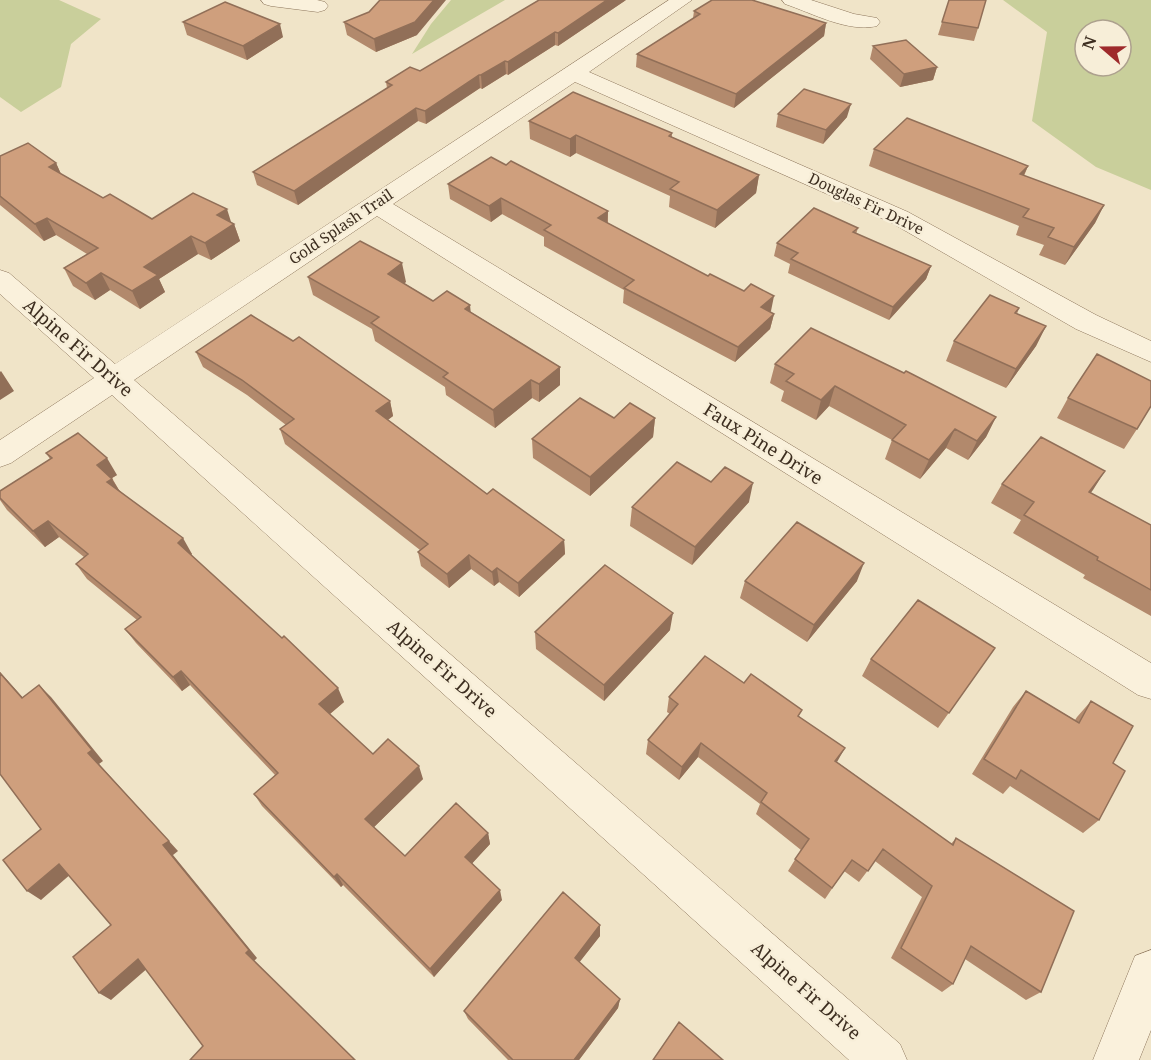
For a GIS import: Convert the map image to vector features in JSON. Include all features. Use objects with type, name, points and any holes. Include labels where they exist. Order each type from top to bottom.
[{"type":"street","points":[[271,0],[318,6]]},
{"type":"street","name":"Gold Splash Trail","points":[[0,455],[682,0]]},
{"type":"street","points":[[792,0],[850,20],[870,21]]},
{"type":"street","name":"Douglas Fir Drive","points":[[573,73],[899,217],[1086,322],[1151,352]]},
{"type":"street","name":"Faux Pine Drive","points":[[375,204],[1151,683]]},
{"type":"street","name":"Alpine Fir Drive","points":[[0,279],[884,1060]]},
{"type":"street","points":[[1116,1060],[1151,972]]},
{"type":"green space","points":[[0,0],[59,0],[101,19],[71,44],[61,87],[21,112],[0,97]]},
{"type":"green space","points":[[451,0],[505,0],[412,54],[431,24]]},
{"type":"green space","points":[[1003,0],[1151,0],[1151,190],[1096,167],[1032,121],[1047,32]]},
{"type":"building","points":[[380,0],[434,0],[415,22],[374,39],[344,22],[369,12]]},
{"type":"building","points":[[539,0],[607,0],[558,33],[555,32],[508,62],[505,61],[479,75],[425,111],[416,108],[294,191],[253,172],[392,85],[386,82],[410,67],[420,71]]},
{"type":"building","points":[[712,0],[752,0],[826,23],[736,94],[637,54],[700,14],[694,11]]},
{"type":"building","points":[[949,0],[986,0],[978,28],[942,22]]},
{"type":"building","points":[[225,2],[280,24],[243,46],[183,22]]},
{"type":"building","points":[[906,40],[937,67],[904,74],[873,46]]},
{"type":"building","points":[[804,89],[851,104],[826,130],[778,114]]},
{"type":"building","points":[[573,92],[672,133],[669,136],[759,175],[717,210],[670,189],[679,182],[576,135],[570,139],[529,121]]},
{"type":"building","points":[[907,118],[1028,166],[1020,174],[1104,205],[1074,247],[1048,237],[1054,228],[1023,217],[1029,209],[874,149]]},
{"type":"building","points":[[28,143],[56,163],[49,167],[103,198],[110,194],[152,219],[193,193],[227,209],[217,215],[234,224],[205,243],[191,236],[144,267],[158,275],[132,291],[101,273],[86,283],[64,268],[98,248],[47,218],[35,224],[0,196],[0,156]]},
{"type":"building","points":[[491,157],[506,165],[511,161],[608,211],[598,218],[708,276],[710,274],[744,291],[751,284],[774,296],[761,307],[774,314],[738,347],[624,288],[634,280],[544,230],[551,225],[501,198],[489,206],[448,184]]},
{"type":"building","points":[[814,208],[858,228],[853,232],[931,266],[893,307],[791,259],[798,253],[777,243]]},
{"type":"building","points":[[360,241],[402,263],[388,274],[433,301],[447,291],[470,305],[465,309],[560,367],[539,384],[531,380],[493,410],[443,377],[448,373],[371,323],[379,317],[308,277]]},
{"type":"building","points":[[990,295],[1019,308],[1015,313],[1046,326],[1016,369],[954,341]]},
{"type":"building","points":[[251,315],[293,341],[299,337],[390,401],[376,411],[487,494],[493,489],[564,540],[518,583],[497,568],[492,572],[469,555],[447,574],[418,552],[428,544],[280,429],[294,419],[242,380],[196,352]]},
{"type":"building","points":[[811,328],[904,373],[906,371],[996,417],[977,441],[955,429],[929,460],[892,440],[906,425],[835,386],[821,400],[786,381],[794,374],[775,364]]},
{"type":"building","points":[[1097,354],[1151,381],[1151,406],[1137,429],[1068,398]]},
{"type":"building","points":[[580,398],[614,418],[630,403],[655,418],[590,477],[532,439]]},
{"type":"building","points":[[78,433],[107,458],[97,465],[112,479],[107,482],[183,538],[178,543],[282,638],[284,636],[338,688],[319,704],[373,754],[388,739],[419,766],[365,819],[405,856],[456,803],[488,833],[465,857],[500,890],[430,969],[337,874],[334,877],[254,794],[278,773],[181,671],[173,677],[125,629],[141,617],[76,564],[88,554],[48,521],[33,531],[0,498],[0,491],[52,458],[46,453]]},
{"type":"building","points":[[1041,437],[1105,471],[1089,492],[1151,525],[1151,590],[1024,515],[1034,502],[1002,484]]},
{"type":"building","points":[[677,462],[711,482],[725,467],[753,483],[695,547],[632,507]]},
{"type":"building","points":[[797,522],[864,563],[814,625],[745,581]]},
{"type":"building","points":[[605,565],[673,613],[604,685],[535,632]]},
{"type":"building","points":[[918,600],[995,648],[949,713],[871,659]]},
{"type":"building","points":[[705,656],[744,683],[751,674],[802,710],[798,716],[845,748],[835,761],[953,845],[956,838],[1074,911],[1041,992],[971,946],[953,984],[901,948],[932,886],[883,849],[868,871],[852,860],[832,888],[795,859],[809,839],[761,802],[767,793],[701,743],[682,767],[648,740],[678,704],[669,697]]},
{"type":"building","points":[[0,673],[22,698],[39,685],[92,750],[88,753],[169,841],[163,845],[249,950],[246,953],[355,1060],[190,1060],[203,1046],[138,959],[99,993],[73,957],[111,925],[59,864],[27,891],[3,860],[41,829],[0,774]]},
{"type":"building","points":[[1026,691],[1079,723],[1091,701],[1133,726],[1113,763],[1125,771],[1099,820],[1021,770],[1016,779],[984,759]]},
{"type":"building","points":[[563,892],[600,925],[575,958],[620,999],[574,1060],[513,1060],[464,1011]]},
{"type":"building","points":[[679,1022],[723,1060],[653,1060]]}]
